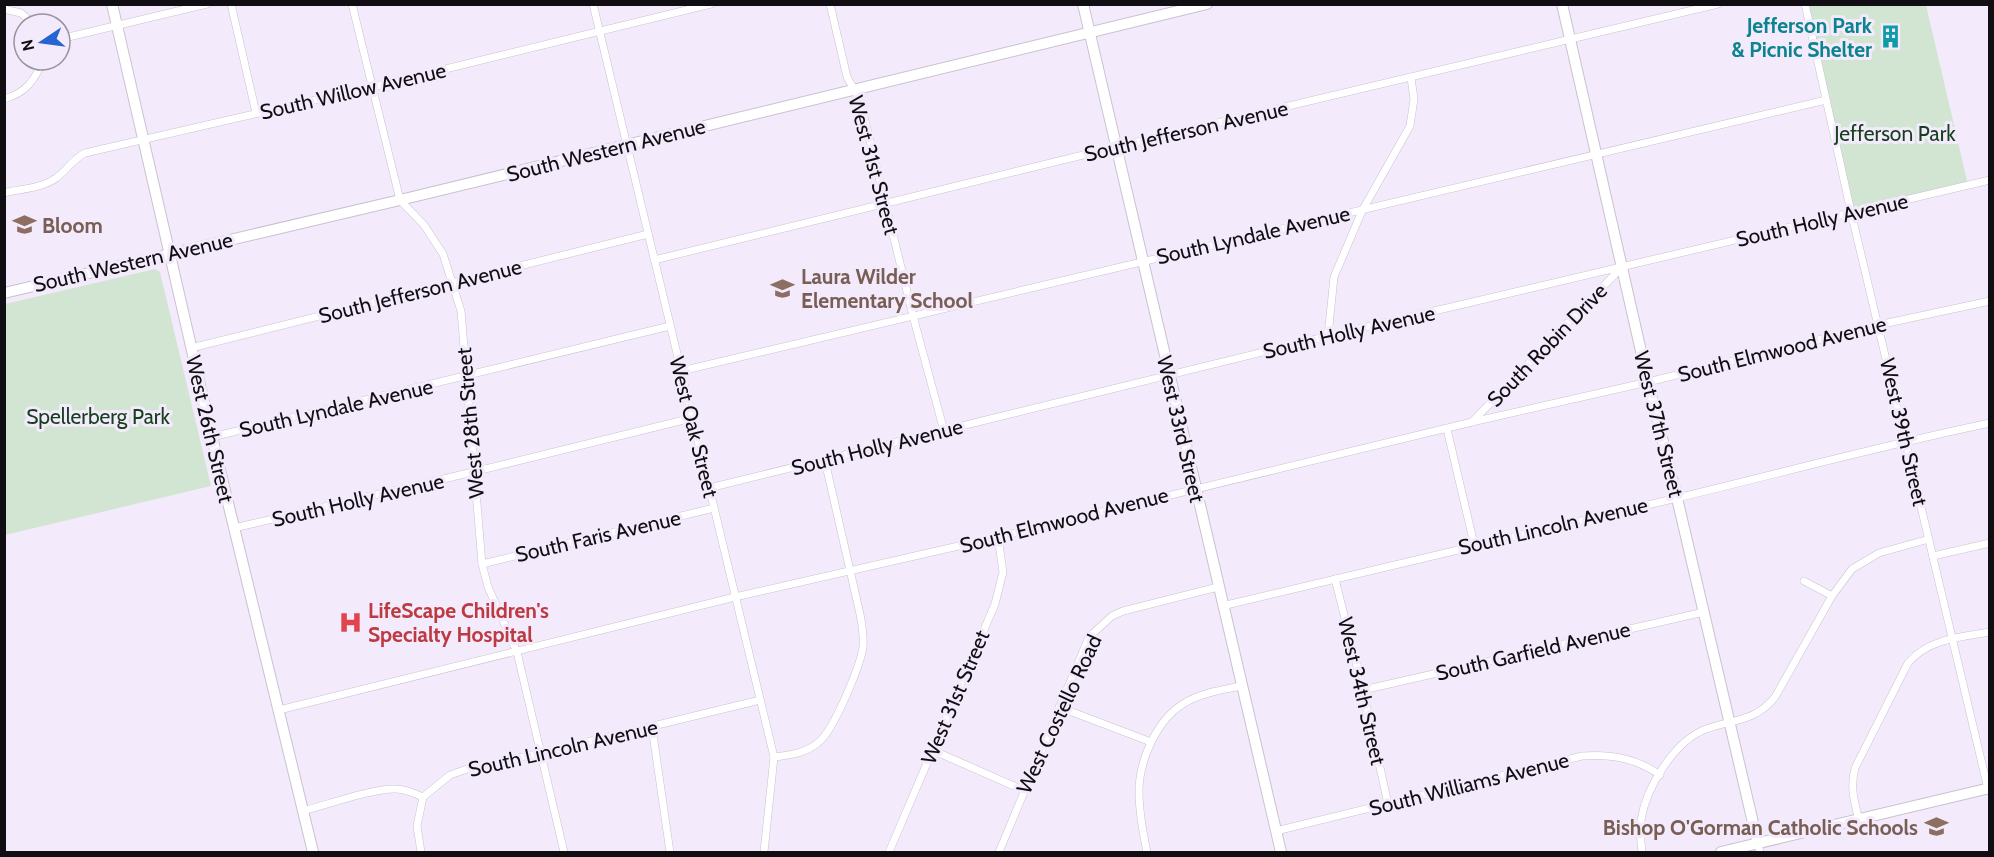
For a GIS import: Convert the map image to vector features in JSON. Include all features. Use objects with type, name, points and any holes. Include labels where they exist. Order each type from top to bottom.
[{"type":"street","name":"West 26th Street","points":[[112,4],[212,437],[313,852]]},
{"type":"street","points":[[72,37],[207,4]]},
{"type":"street","points":[[231,4],[256,113]]},
{"type":"street","name":"West 28th Street","points":[[352,4],[400,200],[424,225],[443,254],[461,311],[482,564],[488,586],[517,652],[564,852]]},
{"type":"street","name":"West Oak Street","points":[[593,4],[774,757],[764,852]]},
{"type":"street","name":"South Willow Avenue","points":[[4,193],[50,182],[58,177],[75,158],[85,153],[372,87],[711,4]]},
{"type":"street","name":"West 31st Street","points":[[830,4],[847,77],[860,100],[944,431]]},
{"type":"street","name":"West 33rd Street","points":[[1083,4],[1281,852]]},
{"type":"street","name":"South Western Avenue","points":[[4,293],[400,200],[1207,4]]},
{"type":"street","name":"West 37th Street","points":[[1562,4],[1621,268],[1759,848]]},
{"type":"street","name":"South Jefferson Avenue","points":[[654,260],[1718,4]]},
{"type":"street","name":"West 39th Street","points":[[1805,4],[1851,212],[1989,788]]},
{"type":"street","points":[[4,99],[25,90],[38,72]]},
{"type":"street","points":[[1328,336],[1334,277],[1362,211],[1410,126],[1414,99],[1411,78]]},
{"type":"street","name":"South Lyndale Avenue","points":[[681,371],[1826,100]]},
{"type":"street","name":"South Holly Avenue","points":[[709,488],[1328,336],[1989,180]]},
{"type":"street","name":"South Jefferson Avenue","points":[[191,348],[648,234]]},
{"type":"street","name":"South Robin Drive","points":[[1472,422],[1621,268]]},
{"type":"street","name":"South Elmwood Avenue","points":[[279,710],[735,597],[998,537],[1878,325],[1989,301]]},
{"type":"street","name":"South Lyndale Avenue","points":[[212,437],[670,326]]},
{"type":"street","name":"South Holly Avenue","points":[[234,528],[692,418]]},
{"type":"street","name":"South Lincoln Avenue","points":[[1222,606],[1474,544],[1677,498],[1905,441],[1989,423]]},
{"type":"street","points":[[1446,429],[1474,544]]},
{"type":"street","points":[[774,757],[800,753],[821,741],[831,727],[860,662],[863,634],[825,461]]},
{"type":"street","name":"South Faris Avenue","points":[[482,564],[714,508]]},
{"type":"street","name":"West 31st Street","points":[[889,852],[1001,587],[1003,572],[998,537]]},
{"type":"street","points":[[1642,852],[1640,835],[1643,811],[1648,796],[1670,758],[1685,741],[1706,729],[1752,717],[1762,711],[1775,697],[1841,581],[1852,569],[1871,556],[1929,539]]},
{"type":"street","points":[[1934,556],[1989,543]]},
{"type":"street","name":"West 34th Street","points":[[1335,579],[1363,690],[1388,804]]},
{"type":"street","points":[[1804,581],[1832,596]]},
{"type":"street","name":"West Costello Road","points":[[999,852],[1023,790],[1089,637],[1112,616],[1123,611],[1218,587]]},
{"type":"street","name":"South Garfield Avenue","points":[[1363,690],[1704,612]]},
{"type":"street","points":[[1860,820],[1851,787],[1858,760],[1908,663],[1921,650],[1953,638],[1989,632]]},
{"type":"street","points":[[1147,852],[1140,822],[1139,790],[1151,742],[1166,718],[1185,702],[1241,686]]},
{"type":"street","name":"South Lincoln Avenue","points":[[423,797],[450,776],[470,768],[542,753],[760,700]]},
{"type":"street","points":[[1059,707],[1151,742]]},
{"type":"street","points":[[652,727],[670,852]]},
{"type":"street","points":[[932,750],[1023,790]]},
{"type":"street","name":"South Williams Avenue","points":[[1276,831],[1582,756],[1625,758],[1649,767],[1660,775]]},
{"type":"street","points":[[1721,852],[1759,848],[1989,788]]},
{"type":"street","points":[[303,811],[377,791],[395,789],[412,792],[423,797],[417,826],[421,852]]},
{"type":"green space","name":"Jefferson Park","points":[[1805,5],[1926,5],[1968,185],[1851,212]]},
{"type":"green space","name":"Spellerberg Park","points":[[155,269],[160,272],[211,486],[5,535],[5,304]]},
{"type":"place","name":"Jefferson Park & Picnic Shelter","points":[[1890,37]]},
{"type":"place","name":"Bloom","points":[[24,225]]},
{"type":"place","name":"Laura Wilder Elementary School","points":[[783,288]]},
{"type":"place","name":"LifeScape Children's Specialty Hospital","points":[[350,622]]},
{"type":"place","name":"Bishop O'Gorman Catholic Schools","points":[[1936,827]]}]
